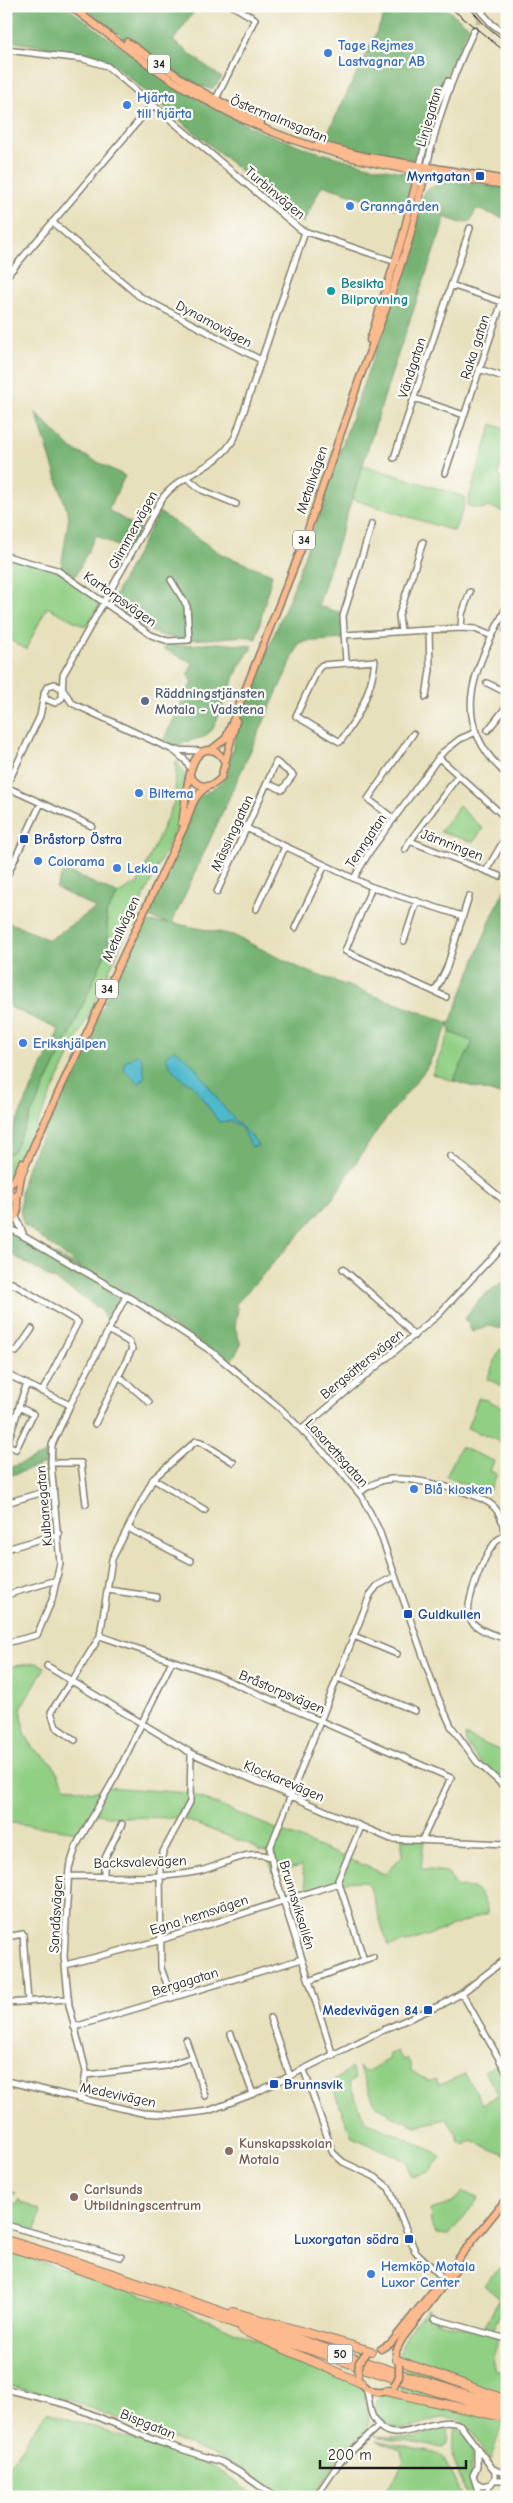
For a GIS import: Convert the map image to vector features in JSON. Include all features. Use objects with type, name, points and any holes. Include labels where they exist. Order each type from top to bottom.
[{"type":"highway","name":"50","points":[[6,2240],[176,2295],[325,2350],[507,2406]]},
{"type":"highway","name":"50","points":[[6,2246],[120,2282],[322,2355],[507,2412]]},
{"type":"highway","points":[[176,2295],[369,2352]]},
{"type":"highway","points":[[218,2317],[258,2338],[362,2382]]},
{"type":"highway","points":[[397,2361],[507,2400]]},
{"type":"highway","points":[[383,2391],[507,2418]]},
{"type":"main road","name":"Östermalmsgatan","points":[[70,6],[179,85],[272,128],[317,144],[363,156],[507,185]]},
{"type":"main road","name":"Östermalmsgatan","points":[[77,6],[214,102]]},
{"type":"main road","name":"Östermalmsgatan","points":[[423,169],[507,180]]},
{"type":"main road","name":"Metallvägen","points":[[212,750],[226,738],[302,547],[398,263],[423,169]]},
{"type":"main road","name":"Metallvägen","points":[[226,765],[242,698]]},
{"type":"main road","points":[[190,768],[195,757],[200,752],[212,750],[220,756],[226,765]]},
{"type":"main road","name":"34","points":[[207,787],[218,781],[226,765]]},
{"type":"main road","name":"34","points":[[190,768],[190,776]]},
{"type":"main road","name":"Metallvägen","points":[[177,840],[190,776]]},
{"type":"main road","points":[[190,776],[198,784],[207,787]]},
{"type":"main road","name":"Metallvägen","points":[[6,1190],[14,1181],[36,1138],[196,796],[207,787]]},
{"type":"main road","name":"Metallvägen","points":[[17,1200],[21,1176],[36,1138]]},
{"type":"main road","name":"34","points":[[6,1190],[17,1200],[19,1209],[16,1217]]},
{"type":"main road","points":[[6,1225],[16,1217]]},
{"type":"main road","points":[[507,2198],[444,2280],[402,2339],[396,2351],[399,2376],[394,2386],[383,2391],[362,2382],[359,2362],[369,2352],[381,2349],[391,2343],[444,2280],[507,2205]]},
{"type":"main road","points":[[381,2349],[390,2352],[397,2361]]},
{"type":"street","points":[[214,102],[255,19],[233,6]]},
{"type":"street","points":[[476,6],[492,24],[507,35]]},
{"type":"street","name":"Linjegatan","points":[[423,169],[438,117],[454,73],[474,30]]},
{"type":"street","name":"Turbinvägen","points":[[6,50],[83,58],[99,63],[119,74],[305,232],[398,263]]},
{"type":"street","points":[[6,277],[153,104]]},
{"type":"street","name":"Dynamovägen","points":[[52,222],[139,296],[261,360],[305,232]]},
{"type":"street","name":"Vändgatan","points":[[394,458],[470,228]]},
{"type":"street","points":[[451,285],[502,302]]},
{"type":"street","name":"Raka gatan","points":[[445,473],[507,287]]},
{"type":"street","name":"Glimmervägen","points":[[44,695],[47,687],[63,676],[161,500],[173,487],[214,463],[231,444],[238,430],[261,360]]},
{"type":"street","points":[[480,369],[507,378]]},
{"type":"street","points":[[414,398],[464,415]]},
{"type":"street","points":[[186,478],[202,490],[236,504]]},
{"type":"street","points":[[346,662],[343,616],[372,524]]},
{"type":"street","points":[[401,631],[400,614],[423,542]]},
{"type":"street","name":"Kartorpsvägen","points":[[6,556],[57,570],[150,635],[168,641],[190,640],[187,606],[171,580]]},
{"type":"street","points":[[461,628],[462,614],[470,592]]},
{"type":"street","points":[[507,606],[478,666],[472,684],[472,713],[476,732],[489,756],[507,775]]},
{"type":"street","points":[[344,635],[461,628],[481,631],[492,636]]},
{"type":"street","points":[[426,697],[430,670],[429,630]]},
{"type":"street","points":[[375,660],[372,682],[363,708],[340,742],[296,716],[318,669],[322,665],[346,662],[375,660]]},
{"type":"street","name":"Glimmervägen","points":[[59,701],[62,698],[63,676]]},
{"type":"street","points":[[488,683],[507,692]]},
{"type":"street","points":[[54,684],[62,689],[72,702]]},
{"type":"street","points":[[44,695],[46,700],[52,703]]},
{"type":"street","points":[[44,695],[40,716],[6,787],[92,826]]},
{"type":"street","points":[[40,716],[52,703],[59,701],[72,702],[173,750],[185,760],[190,768]]},
{"type":"street","points":[[488,730],[507,706]]},
{"type":"street","name":"Tenngatan","points":[[246,828],[354,878],[438,757],[453,743],[476,732]]},
{"type":"street","points":[[394,818],[368,799],[413,734]]},
{"type":"street","points":[[173,750],[200,752]]},
{"type":"street","points":[[438,757],[507,819]]},
{"type":"street","name":"Mässinggatan","points":[[217,892],[276,762],[294,775],[282,790],[267,783]]},
{"type":"street","name":"Järnringen","points":[[405,849],[458,776]]},
{"type":"street","points":[[6,878],[41,803]]},
{"type":"street","name":"Järnringen","points":[[486,871],[507,834]]},
{"type":"street","name":"Järnringen","points":[[410,841],[499,876]]},
{"type":"street","points":[[256,909],[285,847]]},
{"type":"street","points":[[295,928],[325,865]]},
{"type":"street","points":[[354,878],[372,887],[462,916]]},
{"type":"street","points":[[372,887],[345,951],[446,997]]},
{"type":"street","points":[[435,992],[447,967],[469,896]]},
{"type":"street","points":[[404,941],[417,901]]},
{"type":"street","points":[[450,1156],[507,1203]]},
{"type":"street","points":[[16,1217],[18,1226],[25,1236]]},
{"type":"street","name":"Lasarettsgatan","points":[[6,1225],[126,1296],[211,1351],[252,1383],[302,1429],[335,1464],[359,1493],[380,1530],[440,1704],[451,1726],[477,1762],[507,1789]]},
{"type":"street","name":"Bergsättersvägen","points":[[302,1429],[414,1336],[449,1304],[507,1241]]},
{"type":"street","name":"Bergsättersvägen","points":[[344,1269],[394,1314],[414,1336]]},
{"type":"street","points":[[6,1291],[12,1283],[78,1322],[42,1392]]},
{"type":"street","name":"Kulbanegatan","points":[[6,1643],[32,1637],[39,1632],[57,1580],[60,1563],[59,1534],[51,1463],[54,1437],[126,1296]]},
{"type":"street","points":[[6,1347],[16,1352],[32,1329]]},
{"type":"street","points":[[95,1424],[132,1346],[129,1342],[108,1330]]},
{"type":"street","points":[[6,1374],[70,1405]]},
{"type":"street","points":[[119,1376],[149,1402]]},
{"type":"street","points":[[19,1407],[33,1414],[16,1448],[6,1444],[15,1426],[19,1407],[27,1384]]},
{"type":"street","points":[[75,1740],[56,1728],[52,1712],[100,1636],[112,1559],[153,1479],[196,1441],[201,1442],[233,1462]]},
{"type":"street","points":[[51,1463],[81,1463],[86,1504]]},
{"type":"street","points":[[359,1493],[379,1482],[393,1478],[446,1487],[492,1505],[500,1516],[506,1536],[495,1542],[489,1551],[470,1599],[468,1611],[472,1621],[480,1628],[507,1639]]},
{"type":"street","points":[[153,1479],[205,1510]]},
{"type":"street","points":[[6,1503],[54,1489]]},
{"type":"street","points":[[128,1528],[191,1561]]},
{"type":"street","points":[[6,1549],[59,1534]]},
{"type":"street","name":"Brunnsviksallén","points":[[334,2056],[270,1857],[273,1837],[292,1797],[371,1592],[381,1583],[395,1576]]},
{"type":"street","points":[[6,1595],[57,1580]]},
{"type":"street","points":[[108,1590],[157,1597]]},
{"type":"street","name":"Bråstorpsvägen","points":[[100,1636],[215,1675],[451,1778],[422,1840]]},
{"type":"street","points":[[354,1636],[397,1654]]},
{"type":"street","name":"Sandåsvägen","points":[[82,2099],[86,2075],[68,1999],[65,1965],[68,1876],[77,1844],[113,1781],[172,1661]]},
{"type":"street","name":"Klockarevägen","points":[[47,1666],[191,1753],[390,1839],[507,1844]]},
{"type":"street","points":[[338,1678],[415,1711]]},
{"type":"street","points":[[172,1998],[161,1968],[160,1875],[164,1852],[190,1802],[191,1753]]},
{"type":"street","points":[[104,1876],[104,1860],[122,1824]]},
{"type":"street","points":[[361,1827],[338,1880],[364,1960]]},
{"type":"street","name":"Backsvalevägen","points":[[68,1876],[160,1875],[202,1870],[255,1854],[270,1857]]},
{"type":"street","name":"Egna hemsvägen","points":[[65,1965],[160,1940],[339,1883]]},
{"type":"street","points":[[6,1937],[23,1934],[28,2002]]},
{"type":"street","points":[[309,1981],[373,1957]]},
{"type":"street","name":"Medevivägen","points":[[6,2080],[142,2113],[176,2115],[218,2108],[253,2094],[334,2056],[462,1992],[507,1958]]},
{"type":"street","name":"Bergagatan","points":[[74,2027],[302,1959]]},
{"type":"street","points":[[462,1992],[507,2073]]},
{"type":"street","points":[[6,2003],[68,1999]]},
{"type":"street","points":[[270,2018],[290,2076]]},
{"type":"street","points":[[231,2034],[253,2094]]},
{"type":"street","points":[[186,2040],[205,2096]]},
{"type":"street","points":[[86,2075],[166,2066],[192,2057]]},
{"type":"street","points":[[304,2070],[333,2153],[343,2162],[375,2177],[389,2188],[415,2251],[444,2280]]},
{"type":"street","points":[[6,2225],[122,2257]]},
{"type":"street","points":[[436,2320],[507,2339]]},
{"type":"street","points":[[362,2382],[372,2414],[379,2425],[391,2432],[405,2433],[433,2423],[452,2422],[467,2432],[491,2467],[494,2480]]},
{"type":"street","name":"Bispgatan","points":[[6,2389],[69,2405],[159,2442],[222,2462],[274,2497]]},
{"type":"street","points":[[370,2405],[383,2391]]},
{"type":"street","points":[[318,2495],[338,2463],[379,2425]]},
{"type":"street","points":[[477,2449],[477,2467],[473,2475],[480,2497]]},
{"type":"street","points":[[477,2467],[480,2465],[491,2467],[507,2474]]},
{"type":"street","points":[[487,2497],[489,2485],[494,2480],[507,2480]]},
{"type":"street","points":[[476,2483],[482,2486],[489,2485]]},
{"type":"green space","points":[[6,6],[65,6],[158,74],[231,117],[261,132],[314,151],[410,175],[412,183],[406,212],[322,185],[303,223],[114,65],[95,55],[9,41],[6,38]]},
{"type":"green space","points":[[82,6],[198,6],[173,41],[222,78],[212,89],[200,86],[184,78],[146,54]]},
{"type":"green space","points":[[389,6],[443,6],[469,27],[432,103],[419,156],[413,160],[323,143]]},
{"type":"green space","points":[[445,181],[507,187],[507,219],[476,209],[471,221],[461,223],[444,217],[444,222],[394,366],[318,606],[342,613],[344,639],[300,642],[172,923],[233,935],[304,970],[450,1023],[493,914],[507,885],[507,1097],[453,1081],[473,1042],[450,1032],[449,1024],[426,1069],[378,1129],[333,1198],[235,1305],[238,1308],[235,1327],[241,1345],[229,1364],[126,1296],[109,1322],[97,1307],[6,1251],[6,1230],[83,1269],[24,1225],[20,1205],[26,1170],[142,922],[168,923],[144,916],[197,799],[222,782],[227,772],[241,714],[293,589],[358,399],[408,262],[424,191]]},
{"type":"green space","points":[[36,413],[72,449],[125,476],[108,510],[140,529],[128,552],[96,535],[75,577],[61,568],[69,517]]},
{"type":"green space","points":[[492,424],[507,430],[507,449],[498,473],[501,479],[507,481],[507,513],[491,507],[479,509],[467,505]]},
{"type":"green space","points":[[363,465],[465,497],[463,509],[454,531],[352,499]]},
{"type":"green space","points":[[159,512],[221,554],[272,574],[256,639],[238,637],[185,639],[163,636],[142,627],[114,604],[112,601]]},
{"type":"green space","points":[[6,557],[58,571],[80,584],[99,605],[86,627],[47,607],[26,649],[6,638]]},
{"type":"green space","points":[[167,643],[173,646],[218,643],[253,646],[239,667],[213,729],[204,737],[185,742],[177,748],[163,741],[192,682],[188,674],[193,663],[164,649]]},
{"type":"green space","points":[[176,761],[184,776],[185,785],[182,805],[174,832],[34,1131],[6,1183],[6,1155],[13,1151],[70,1034],[109,945],[106,913],[118,894],[138,883],[175,800]]},
{"type":"green space","points":[[459,806],[483,829],[473,842],[440,832]]},
{"type":"green space","points":[[64,870],[118,894],[106,913],[109,945],[70,1034],[13,1151],[6,1155],[6,1144],[59,1030],[6,1005],[6,921],[49,940],[96,908],[56,888]]},
{"type":"green space","points":[[450,1032],[473,1042],[453,1081],[432,1074]]},
{"type":"green space","points":[[507,1279],[507,1320],[501,1329],[490,1326],[472,1332],[465,1318],[481,1297]]},
{"type":"green space","points":[[500,1349],[507,1352],[507,1388],[487,1379]]},
{"type":"green space","points":[[479,1397],[507,1409],[507,1433],[503,1443],[467,1428]]},
{"type":"green space","points":[[460,1447],[494,1461],[490,1471],[497,1474],[490,1490],[485,1487],[484,1492],[446,1477]]},
{"type":"green space","points":[[49,1453],[52,1487],[47,1489],[44,1464],[6,1477],[6,1469]]},
{"type":"green space","points":[[37,1663],[45,1667],[21,1708],[25,1733],[33,1748],[52,1763],[65,1786],[93,1792],[107,1787],[189,1793],[385,1874],[402,1856],[402,1838],[424,1839],[421,1869],[447,1872],[457,1887],[475,1890],[481,1895],[488,1913],[415,1940],[388,1946],[370,1887],[365,1881],[337,1882],[308,1891],[301,1866],[272,1873],[268,1852],[260,1851],[254,1846],[180,1818],[115,1817],[92,1813],[78,1832],[6,1822],[6,1667]]},
{"type":"green space","points":[[465,1735],[503,1752],[507,1744],[507,1785],[475,1756],[466,1742]]},
{"type":"green space","points":[[397,2051],[403,2060],[407,2058],[412,2068],[410,2070],[429,2082],[436,2079],[439,2085],[465,2074],[483,2104],[499,2095],[484,2071],[498,2064],[507,2079],[507,2156],[471,2140],[464,2145],[458,2141],[457,2134],[446,2119],[416,2126],[389,2115],[389,2113],[376,2106],[359,2067],[366,2072],[390,2058],[388,2055]]},
{"type":"green space","points":[[351,2068],[355,2078],[349,2083],[365,2121],[431,2150],[441,2158],[428,2172],[411,2177],[407,2161],[352,2137],[331,2083]]},
{"type":"green space","points":[[6,2183],[10,2190],[16,2193],[11,2196],[10,2202],[17,2204],[20,2199],[22,2203],[41,2210],[35,2233],[6,2226]]},
{"type":"green space","points":[[463,2192],[479,2198],[449,2235],[436,2234],[431,2223],[430,2210],[450,2204]]},
{"type":"green space","points":[[6,2251],[164,2302],[281,2350],[290,2359],[303,2360],[352,2381],[364,2391],[369,2422],[367,2428],[337,2460],[314,2497],[284,2497],[258,2478],[220,2457],[72,2401],[6,2385]]},
{"type":"green space","points":[[507,2261],[507,2307],[497,2320],[492,2335],[499,2337],[493,2358],[496,2371],[507,2374],[507,2426],[501,2425],[490,2463],[473,2433],[458,2420],[439,2418],[403,2429],[394,2428],[385,2423],[380,2419],[376,2403],[382,2395],[399,2395],[407,2363],[400,2357],[400,2351],[409,2331],[428,2308],[435,2321],[481,2332],[500,2299],[484,2285]]},
{"type":"green space","points":[[47,2412],[212,2466],[258,2497],[6,2497],[6,2469]]},
{"type":"green space","points":[[448,2427],[447,2443],[443,2448],[375,2436],[415,2438],[436,2428]]},
{"type":"green space","points":[[455,2428],[464,2434],[472,2445],[471,2477],[477,2497],[469,2497],[455,2464],[453,2439]]},
{"type":"green space","points":[[377,2440],[438,2454],[446,2461],[463,2497],[380,2497],[397,2475],[403,2461],[401,2450]]},
{"type":"water","points":[[174,1050],[182,1054],[197,1070],[226,1110],[253,1138],[258,1146],[252,1147],[242,1129],[232,1121],[219,1122],[192,1084],[175,1072],[166,1055]]},
{"type":"water","points":[[138,1054],[142,1061],[145,1076],[139,1084],[124,1069],[124,1063]]},
{"type":"tunnel","points":[[474,30],[484,11]]},
{"type":"railway","points":[[448,6],[507,53]]},
{"type":"railway","points":[[468,6],[484,24],[507,43]]},
{"type":"place","name":"Tage Rejmes Lastvagnar AB","points":[[328,53]]},
{"type":"place","name":"Hjärta till hjärta","points":[[127,105]]},
{"type":"place","name":"Myntgatan","points":[[480,176]]},
{"type":"place","name":"Granngården","points":[[350,206]]},
{"type":"place","name":"Besikta Bilprovning","points":[[331,291]]},
{"type":"place","name":"Räddningstjänsten Motala - Vadstena","points":[[145,701]]},
{"type":"place","name":"Biltema","points":[[139,793]]},
{"type":"place","name":"Bråstorp Östra","points":[[24,839]]},
{"type":"place","name":"Colorama","points":[[38,861]]},
{"type":"place","name":"Lekia","points":[[117,868]]},
{"type":"place","name":"Erikshjälpen","points":[[23,1043]]},
{"type":"place","name":"Blå kiosken","points":[[414,1489]]},
{"type":"place","name":"Guldkullen","points":[[408,1614]]},
{"type":"place","name":"Medevivägen 84","points":[[428,2010]]},
{"type":"place","name":"Brunnsvik","points":[[274,2084]]},
{"type":"place","name":"Kunskapsskolan Motala","points":[[229,2151]]},
{"type":"place","name":"Carlsunds Utbildningscentrum","points":[[74,2197]]},
{"type":"place","name":"Luxorgatan södra","points":[[409,2239]]},
{"type":"place","name":"Hemköp Motala Luxor Center","points":[[371,2274]]}]
